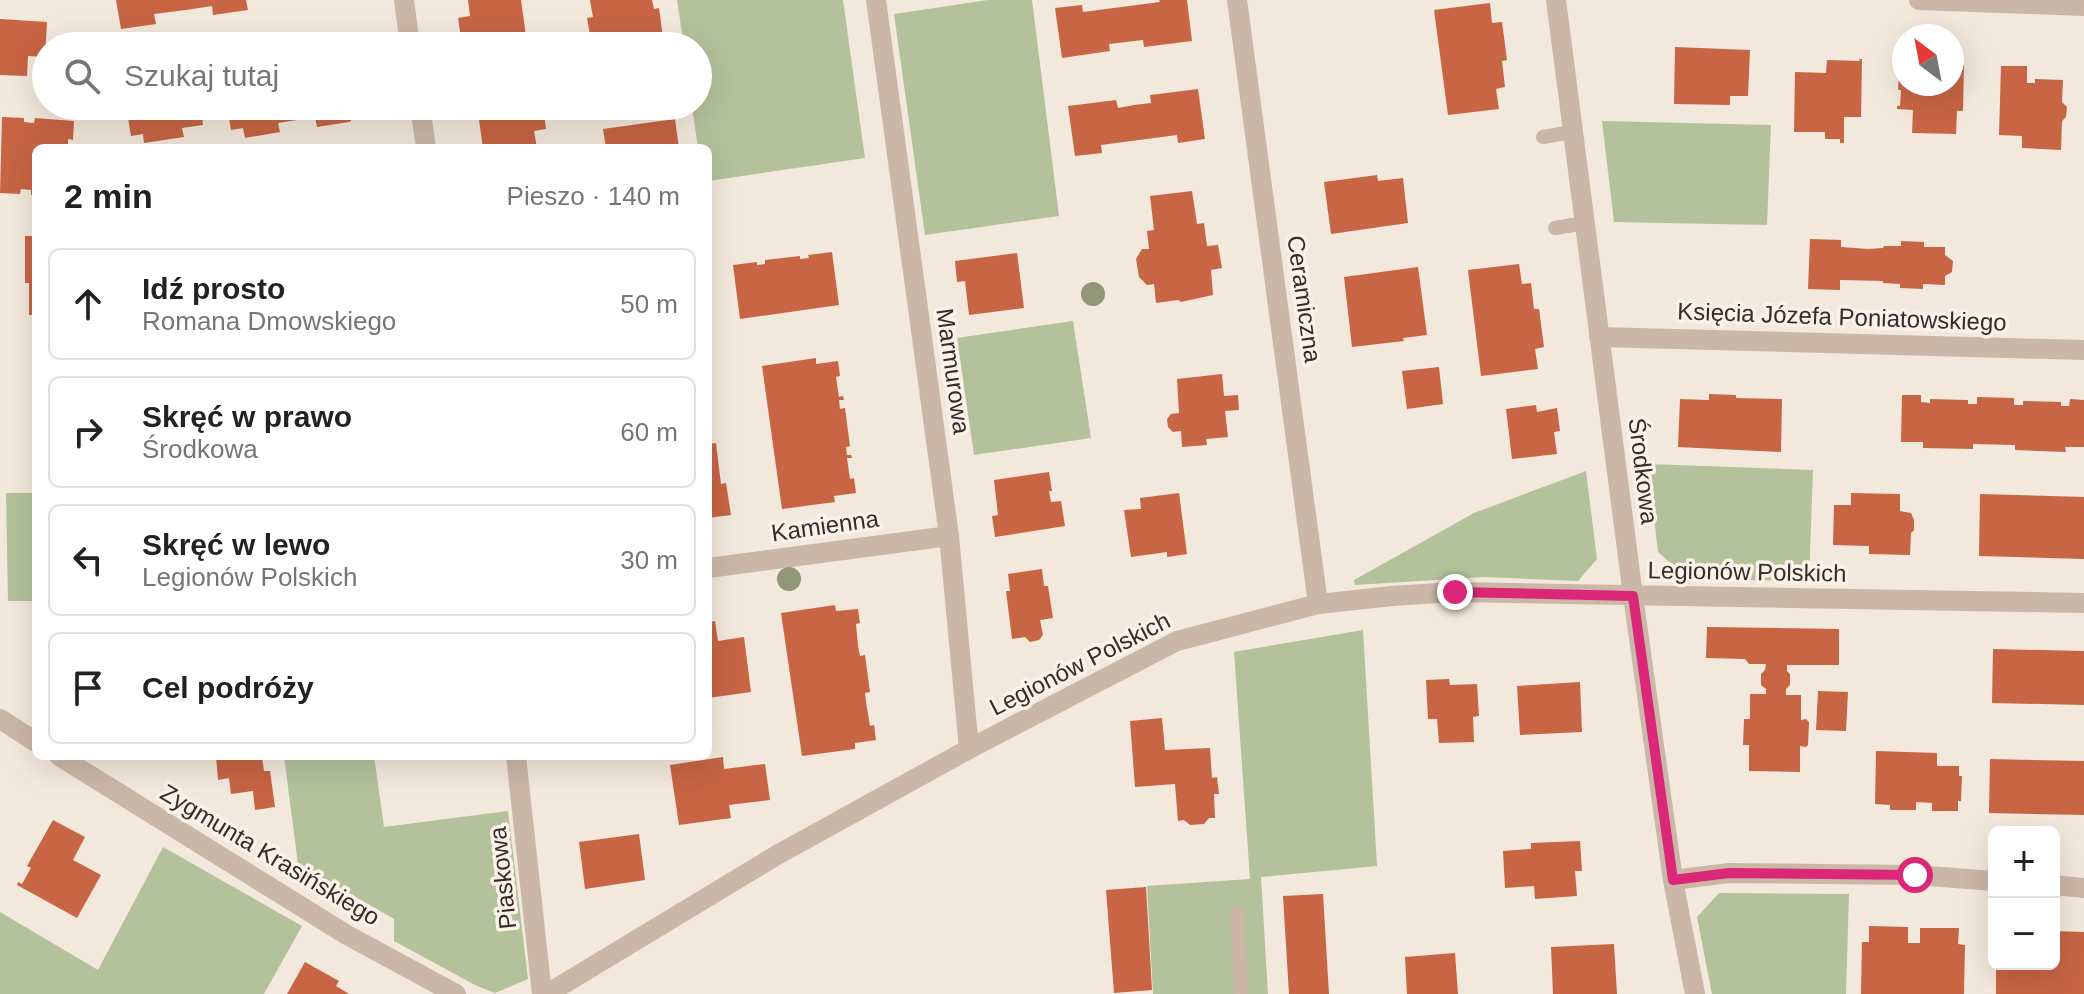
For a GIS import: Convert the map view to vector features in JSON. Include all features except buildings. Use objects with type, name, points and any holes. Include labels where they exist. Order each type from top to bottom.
[{"type":"street","points":[[404,0],[408,32]]},
{"type":"street","name":"Marmurowa","points":[[876,0],[949,536],[969,749]]},
{"type":"street","name":"Ceramiczna","points":[[1237,0],[1318,604]]},
{"type":"street","name":"Środkowa","points":[[1556,0],[1633,596],[1673,880],[1695,994]]},
{"type":"street","points":[[1919,0],[2084,6]]},
{"type":"street","points":[[422,120],[425,144]]},
{"type":"street","name":"Księcia Józefa Poniatowskiego","points":[[1599,337],[2084,350]]},
{"type":"street","name":"Kamienna","points":[[712,567],[949,536]]},
{"type":"street","name":"Legionów Polskich","points":[[544,994],[777,855],[969,749],[1177,641],[1318,604],[1455,592],[2084,603]]},
{"type":"street","points":[[0,719],[32,739]]},
{"type":"street","name":"Zygmunta Krasińskiego","points":[[65,760],[347,935],[456,994]]},
{"type":"street","name":"Piaskowa","points":[[516,760],[544,994]]},
{"type":"street","points":[[1673,880],[1729,873],[1915,875],[1988,881]]},
{"type":"street","points":[[2060,886],[2084,888]]},
{"type":"lane","points":[[1543,137],[1573,132]]},
{"type":"lane","points":[[1555,228],[1585,223]]},
{"type":"lane","points":[[1237,912],[1241,994]]},
{"type":"green space","points":[[677,0],[843,0],[865,158],[712,180],[712,144],[697,144],[694,120],[712,120],[712,32],[682,32]]},
{"type":"green space","points":[[988,0],[1032,0],[1059,216],[925,235],[894,14]]},
{"type":"green space","points":[[1602,121],[1771,125],[1767,225],[1614,222]]},
{"type":"green space","points":[[1073,321],[1091,438],[974,455],[957,338]]},
{"type":"green space","points":[[1648,464],[1813,470],[1809,581],[1688,579],[1658,552]]},
{"type":"green space","points":[[1586,471],[1597,559],[1578,581],[1484,577],[1355,585],[1354,580],[1474,513]]},
{"type":"green space","points":[[6,493],[32,493],[32,601],[8,601]]},
{"type":"green space","points":[[1363,630],[1377,866],[1261,877],[1268,994],[1153,994],[1147,886],[1250,879],[1234,652]]},
{"type":"green space","points":[[285,760],[375,760],[384,827],[508,811],[528,979],[495,993],[475,985],[394,941],[394,919],[298,864]]},
{"type":"green space","points":[[163,847],[302,926],[264,994],[0,994],[0,912],[98,970]]},
{"type":"green space","points":[[1719,893],[1849,894],[1846,994],[1712,994],[1697,917]]},
{"type":"route","points":[[1455,592],[1633,596],[1673,880],[1729,873],[1915,875]]}]
